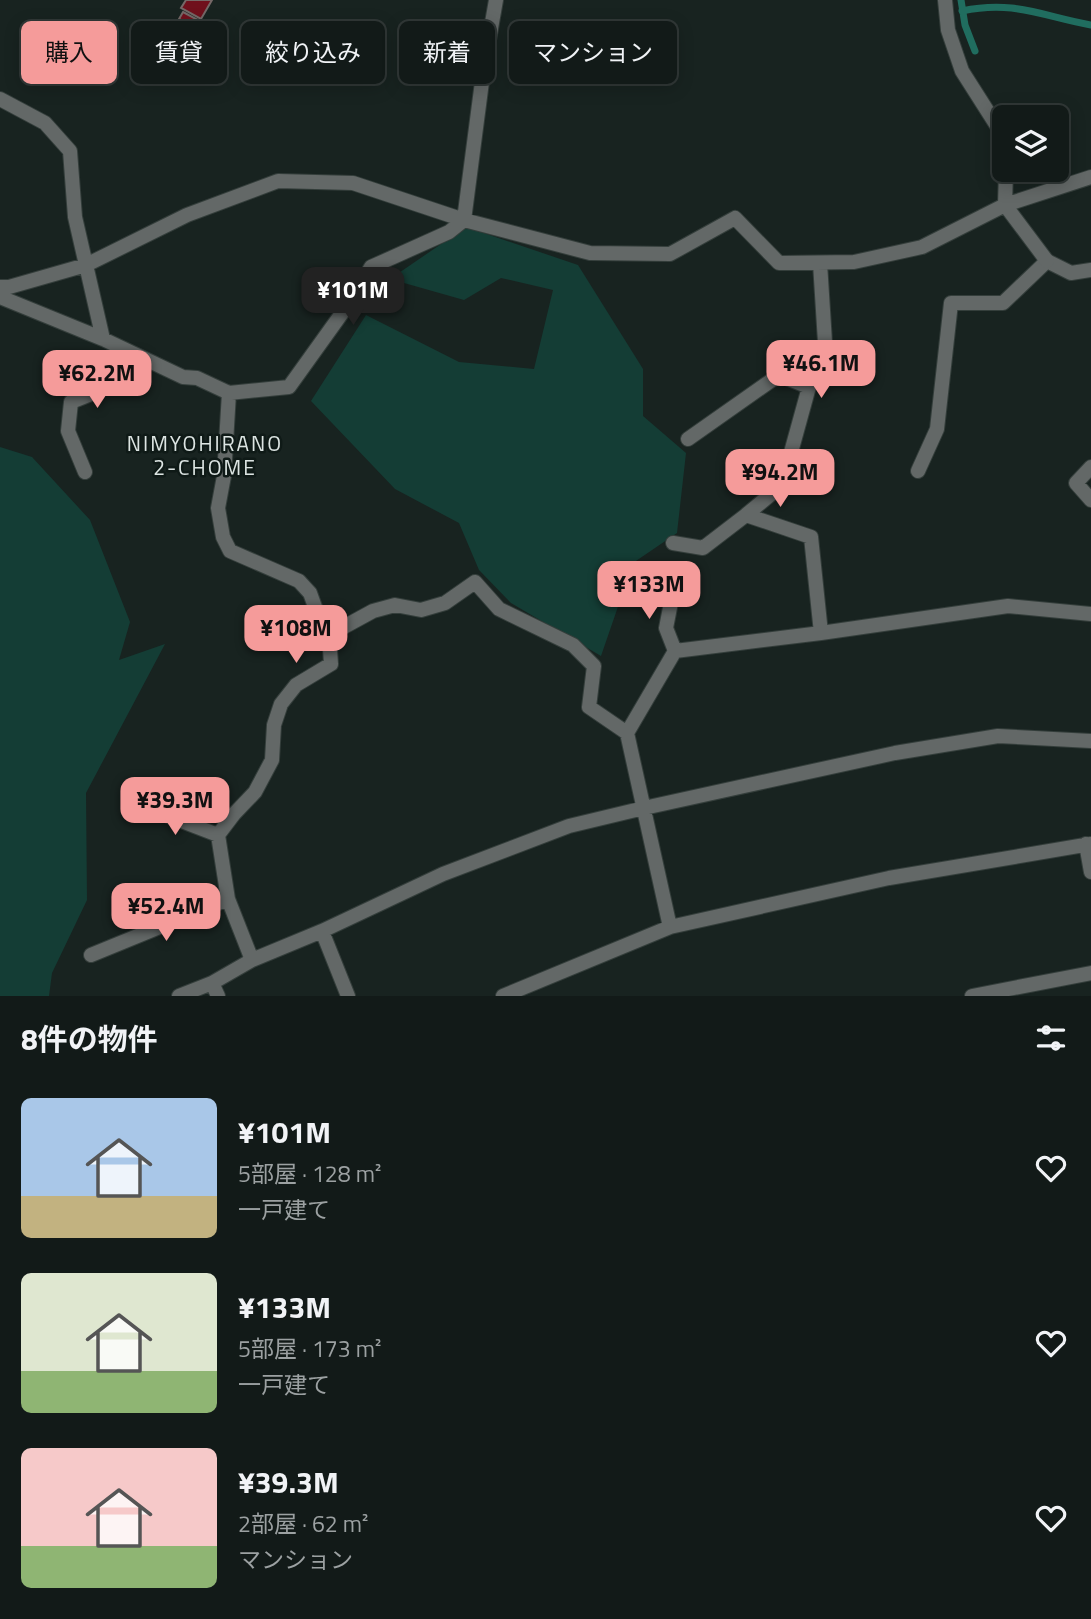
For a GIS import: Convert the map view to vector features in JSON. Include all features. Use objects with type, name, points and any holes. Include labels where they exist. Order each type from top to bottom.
[{"type":"street","points":[[0,296],[103,339],[183,377],[197,378],[229,393],[289,387],[350,302],[371,267],[449,232],[464,220],[483,74],[496,0]]},
{"type":"street","points":[[946,0],[948,30],[962,71],[992,118]]},
{"type":"street","points":[[0,99],[45,123],[70,151],[75,217],[103,339]]},
{"type":"street","points":[[0,287],[9,287],[86,265],[187,215],[278,181],[353,183],[464,220],[590,253],[670,254],[734,218],[779,263],[854,262],[922,247],[1005,205],[1091,177]]},
{"type":"street","points":[[1006,182],[1005,205],[1047,261],[1071,273],[1091,270]]},
{"type":"street","points":[[918,471],[937,429],[951,303],[1003,303],[1047,261]]},
{"type":"street","points":[[673,543],[703,548],[782,485],[810,387],[826,358],[820,262]]},
{"type":"street","points":[[85,472],[68,431],[71,402],[91,394],[121,348]]},
{"type":"street","points":[[688,439],[779,375],[810,387]]},
{"type":"street","points":[[229,393],[224,476],[218,508],[223,537],[230,551],[299,581],[310,593],[319,618],[329,635],[331,664],[296,685],[281,704],[274,725],[272,760],[255,792],[218,835],[228,899],[252,960]]},
{"type":"street","points":[[1091,467],[1076,484],[1091,500]]},
{"type":"street","points":[[746,515],[811,537],[821,633]]},
{"type":"street","points":[[329,635],[373,611],[395,605],[421,610],[445,603],[475,582],[499,608],[573,645],[594,666],[589,707],[627,733],[670,927]]},
{"type":"street","points":[[674,587],[666,628],[675,651]]},
{"type":"street","points":[[675,651],[1008,606],[1091,614]]},
{"type":"street","points":[[627,733],[675,651]]},
{"type":"street","points":[[178,996],[215,990],[252,960],[443,874],[569,827],[895,753],[998,736],[1091,741]]},
{"type":"street","points":[[145,807],[218,835]]},
{"type":"street","points":[[503,996],[670,927],[889,878],[1088,844],[1091,872]]},
{"type":"street","points":[[91,955],[228,899]]},
{"type":"street","points":[[321,931],[348,996]]},
{"type":"street","points":[[972,996],[1091,973]]},
{"type":"green space","points":[[466,227],[578,265],[643,369],[643,416],[686,453],[677,533],[633,563],[601,656],[511,603],[479,570],[459,523],[395,489],[311,401],[366,315],[459,362],[534,369],[553,290],[501,278],[464,300],[390,279]]},
{"type":"green space","points":[[0,447],[32,457],[90,520],[130,622],[119,660],[165,644],[86,793],[87,900],[52,973],[49,996],[0,996]]},
{"type":"building","points":[[186,0],[212,0],[201,19],[181,8]]},
{"type":"building","points":[[183,12],[198,20],[183,21],[179,19]]},
{"type":"waterway","points":[[961,0],[965,25],[975,51]]},
{"type":"waterway","points":[[962,11],[1013,8],[1091,25]]},
{"type":"district","name":"NIMYOHIRANO 2-CHOME","points":[[205,455]]}]
